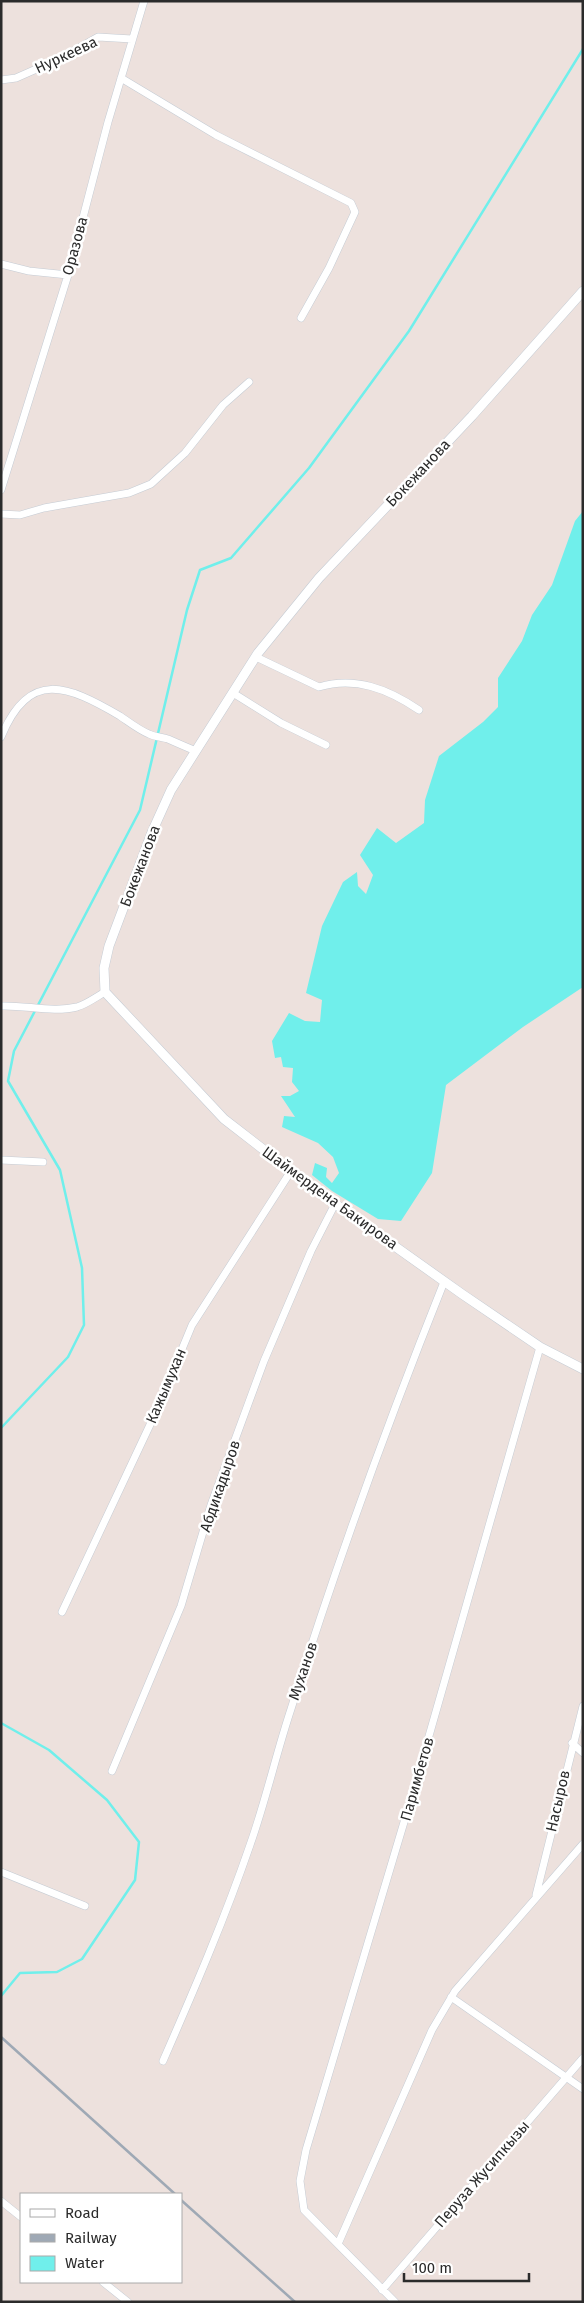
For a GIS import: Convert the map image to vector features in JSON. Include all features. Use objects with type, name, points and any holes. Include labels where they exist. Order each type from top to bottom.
[{"type":"street","name":"Оразова","points":[[1,490],[68,274],[121,78],[144,1]]},
{"type":"street","name":"Нуркеева","points":[[1,80],[16,78],[59,59],[98,37],[132,39]]},
{"type":"street","points":[[121,78],[216,135],[351,204],[355,212],[329,268],[301,318]]},
{"type":"street","points":[[1,264],[29,271],[68,274]]},
{"type":"street","name":"Бокежанова","points":[[105,992],[104,968],[108,946],[167,798],[256,657],[319,578],[472,416],[583,291]]},
{"type":"street","points":[[1,514],[20,515],[44,508],[128,494],[151,484],[185,453],[223,406],[249,382]]},
{"type":"street","points":[[256,657],[319,687],[334,682],[356,682],[397,695],[418,710]]},
{"type":"street","points":[[1,737],[8,721],[31,694],[46,688],[59,688],[111,711],[149,734],[196,751]]},
{"type":"street","points":[[233,693],[281,723],[326,745]]},
{"type":"street","points":[[1,1006],[25,1005],[62,1010],[79,1006],[105,992]]},
{"type":"street","name":"Шаймердена Бакирова","points":[[105,992],[224,1120],[335,1204],[444,1282],[540,1347],[583,1369]]},
{"type":"street","points":[[1,1160],[43,1162]]},
{"type":"street","name":"Кажымухан","points":[[62,1612],[156,1412],[192,1325],[291,1170]]},
{"type":"street","name":"Абдикадыров","points":[[112,1771],[181,1606],[211,1505],[264,1362],[311,1251],[335,1204]]},
{"type":"street","name":"Муханов","points":[[163,2061],[219,1929],[251,1843],[291,1708],[339,1566],[394,1408],[444,1282]]},
{"type":"street","name":"Паримбетов","points":[[338,2244],[304,2210],[300,2181],[306,2150],[413,1792],[540,1347]]},
{"type":"street","name":"Насыров","points":[[536,1896],[572,1743],[583,1706]]},
{"type":"street","points":[[572,1743],[583,1753]]},
{"type":"street","points":[[395,2302],[338,2244],[432,2030],[451,1997],[536,1896],[583,1844]]},
{"type":"street","points":[[1,1872],[85,1906]]},
{"type":"street","points":[[451,1997],[583,2089]]},
{"type":"street","name":"Перуза Жусипкызы","points":[[382,2290],[583,2058]]},
{"type":"street","points":[[1,2201],[20,2216]]},
{"type":"street","points":[[103,2283],[128,2302]]},
{"type":"water","points":[[583,511],[583,987],[523,1027],[446,1085],[432,1173],[401,1221],[378,1219],[332,1191],[312,1175],[315,1163],[327,1168],[326,1177],[332,1183],[339,1173],[333,1157],[318,1143],[282,1127],[284,1116],[295,1117],[281,1096],[290,1096],[299,1091],[292,1082],[293,1068],[283,1067],[281,1057],[275,1058],[272,1041],[289,1013],[305,1021],[320,1022],[322,1000],[306,993],[322,926],[343,882],[357,872],[358,886],[366,894],[373,875],[360,855],[377,828],[396,843],[424,823],[425,800],[439,756],[483,722],[498,707],[498,678],[522,641],[532,615],[552,585],[575,521]]},
{"type":"waterway","points":[[1,1428],[68,1357],[84,1325],[82,1268],[60,1170],[8,1081],[14,1051],[140,810],[187,610],[200,570],[231,558],[309,468],[409,331],[583,49]]},
{"type":"waterway","points":[[1,1723],[49,1750],[107,1800],[139,1842],[135,1880],[82,1959],[57,1972],[20,1973],[1,1996]]},
{"type":"railway","points":[[1,2037],[174,2193]]},
{"type":"railway","points":[[182,2201],[295,2302]]}]
